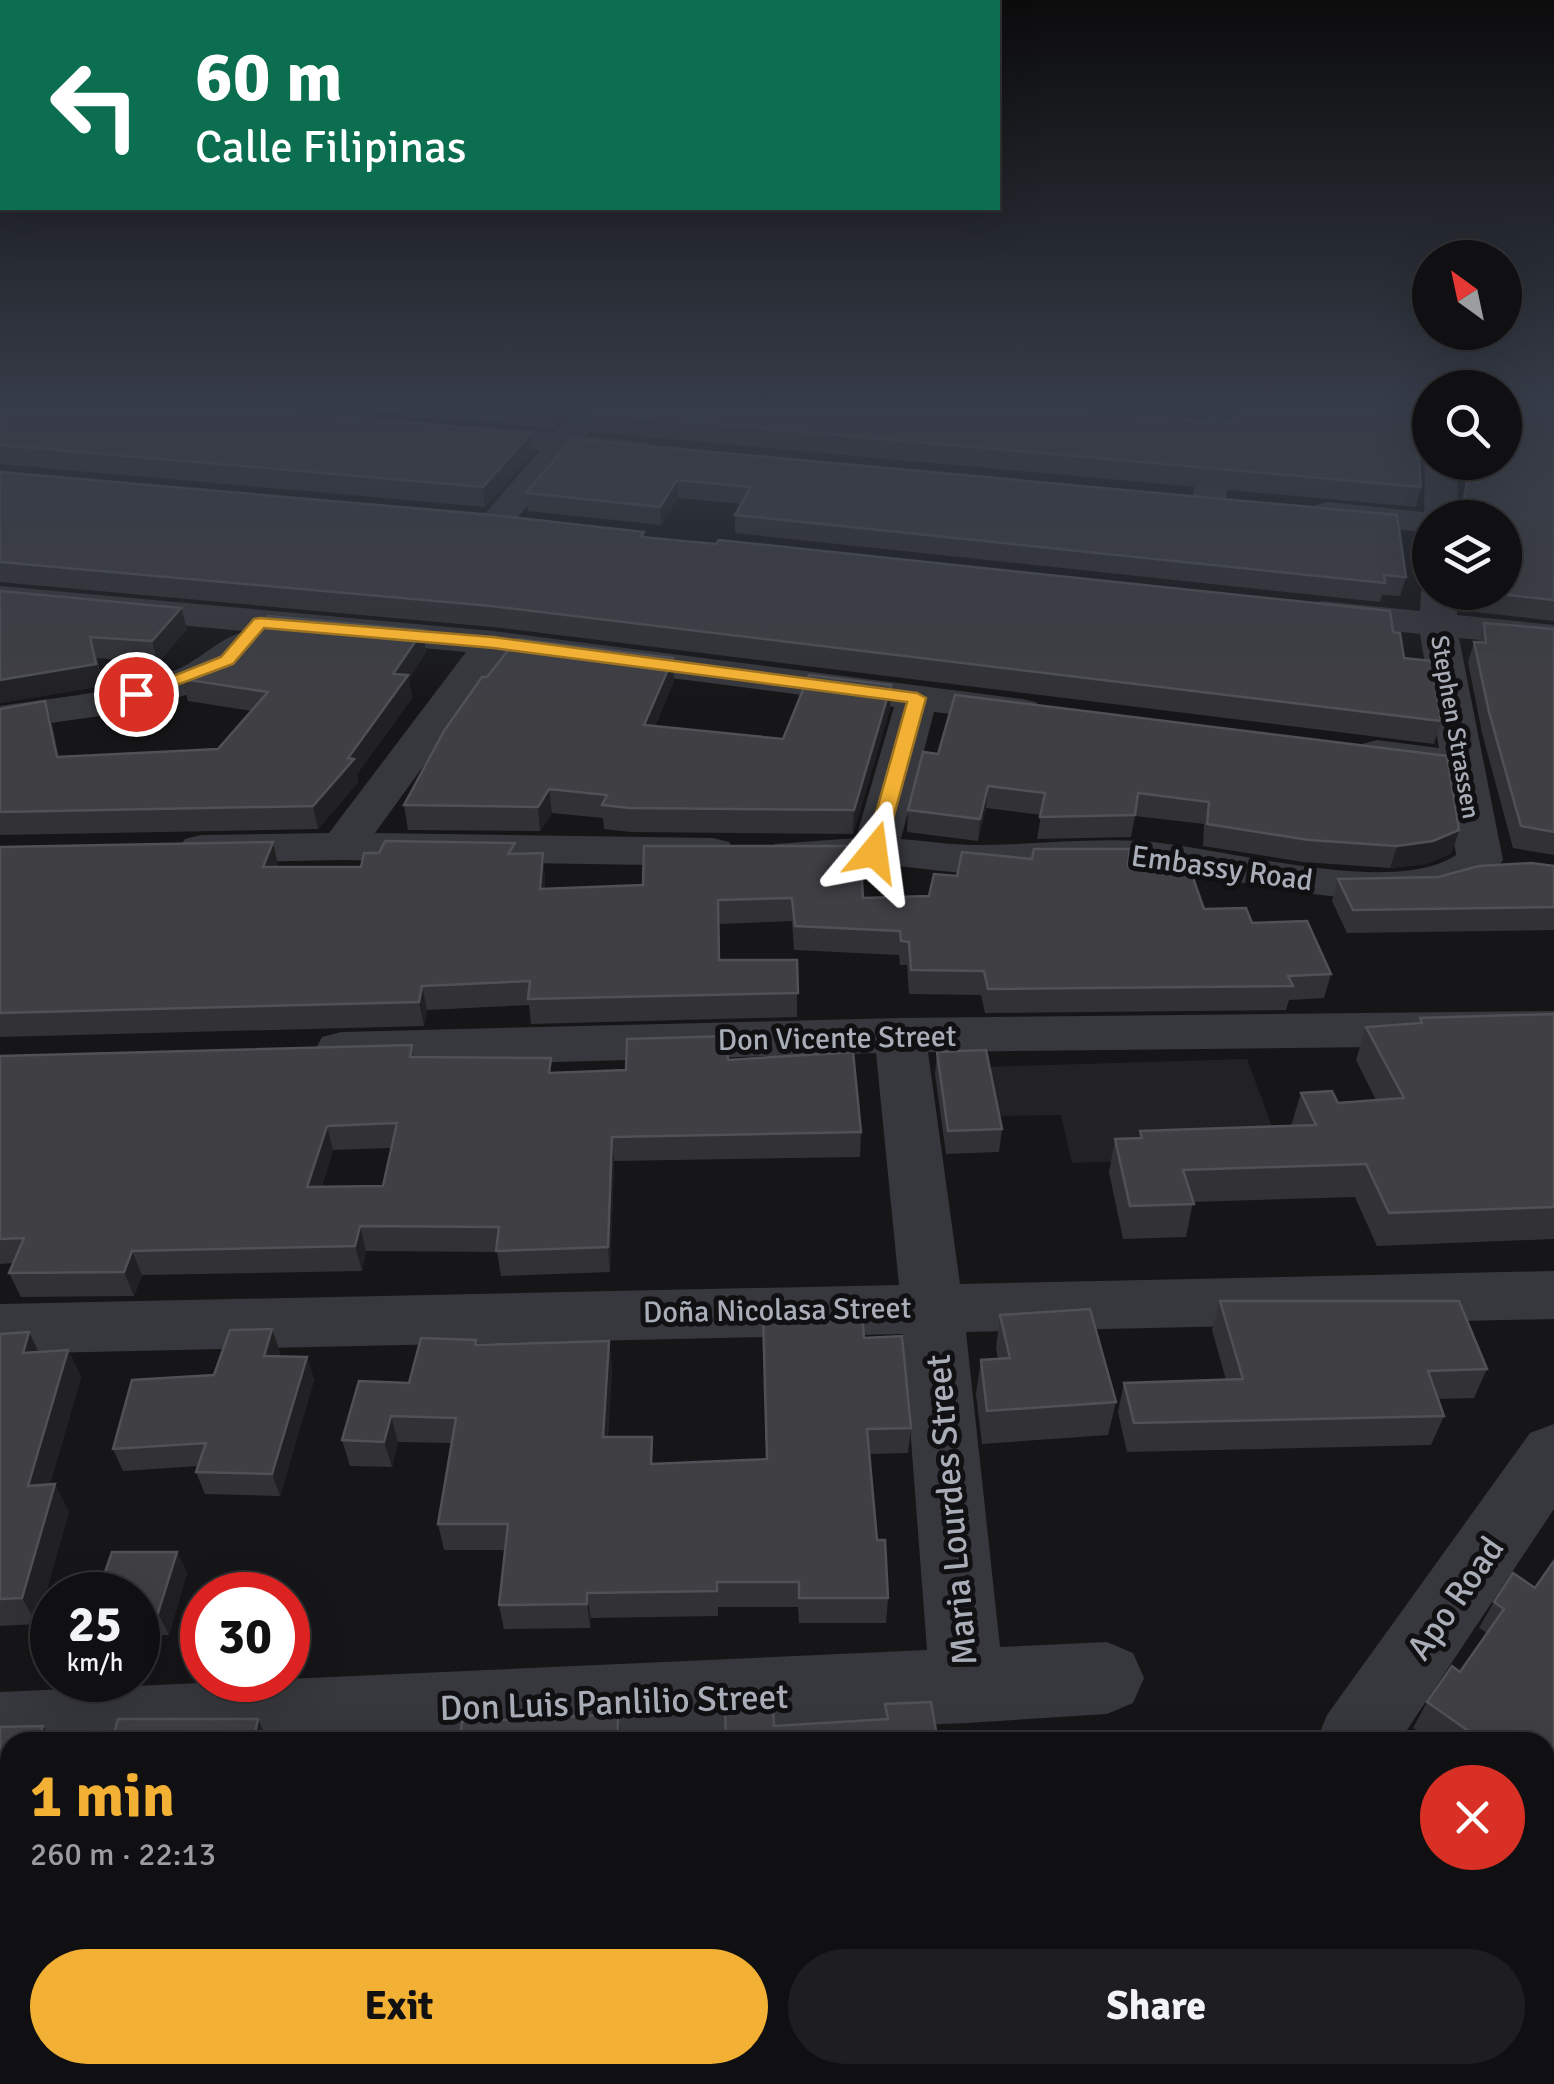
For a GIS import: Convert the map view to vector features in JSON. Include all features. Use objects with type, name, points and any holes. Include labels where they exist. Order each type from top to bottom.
[{"type":"street","points":[[496,522],[510,505]]},
{"type":"street","points":[[1301,509],[1412,521]]},
{"type":"street","points":[[456,518],[536,526]]},
{"type":"street","points":[[0,597],[493,642],[1052,714]]},
{"type":"street","points":[[1281,608],[1412,609]]},
{"type":"street","name":"Stephen Strassen","points":[[1438,610],[1460,763],[1498,863]]},
{"type":"street","points":[[1442,610],[1554,636]]},
{"type":"street","points":[[0,718],[164,687],[227,660],[260,623]]},
{"type":"street","points":[[342,846],[493,642]]},
{"type":"street","points":[[874,852],[917,698]]},
{"type":"street","points":[[1344,750],[1460,763]]},
{"type":"street","name":"Embassy Road","points":[[152,850],[342,846],[874,852],[977,859],[1056,853],[1143,854],[1338,884],[1454,876],[1498,863]]},
{"type":"street","name":"Don Vicente Street","points":[[294,1051],[900,1035],[1554,1028]]},
{"type":"street","name":"Maria Lourdes Street","points":[[900,1035],[932,1306],[967,1687]]},
{"type":"street","name":"Doña Nicolasa Street","points":[[0,1328],[1554,1294]]},
{"type":"street","name":"Apo Road","points":[[1361,1732],[1554,1453]]},
{"type":"street","name":"Don Luis Panlilio Street","points":[[0,1729],[1107,1678]]},
{"type":"shaded area","points":[[1247,1059],[1283,1156],[1072,1163],[1061,1115],[996,1116],[986,1067]]},
{"type":"building","points":[[0,505],[381,505],[644,532],[641,537],[716,544],[719,540],[1390,611],[1393,632],[1400,633],[1404,658],[1431,661],[1441,721],[491,606],[0,562]]},
{"type":"building","points":[[741,505],[1291,505],[1397,515],[1406,577],[1384,575],[1385,583],[735,515]]},
{"type":"building","points":[[1522,505],[1554,505],[1554,600],[1522,596]]},
{"type":"building","points":[[0,591],[181,608],[152,641],[90,637],[96,664],[0,680]]},
{"type":"building","points":[[268,616],[423,630],[393,674],[408,675],[348,758],[354,759],[313,806],[0,812],[0,709],[45,701],[57,757],[218,749],[268,692],[182,679],[193,668],[239,649]]},
{"type":"building","points":[[1484,623],[1554,629],[1554,832],[1521,826],[1474,642],[1486,643]]},
{"type":"building","points":[[517,639],[673,658],[644,725],[783,739],[809,675],[891,685],[854,810],[629,808],[602,805],[607,795],[549,789],[538,807],[404,805],[444,731],[482,677],[487,677]]},
{"type":"building","points":[[955,695],[1447,756],[1459,830],[1433,841],[1397,846],[1309,840],[1207,824],[1209,802],[1138,793],[1135,815],[1040,817],[1045,793],[988,786],[980,819],[908,810],[923,752],[938,754]]},
{"type":"building","points":[[385,841],[515,843],[508,854],[543,853],[540,889],[643,885],[644,846],[860,846],[863,898],[929,896],[934,874],[957,876],[962,852],[1032,859],[1034,849],[1130,849],[1128,866],[1152,865],[1155,873],[1191,872],[1204,909],[1246,908],[1252,923],[1307,921],[1331,974],[1288,976],[1293,986],[988,989],[984,971],[911,970],[909,942],[901,941],[900,931],[795,926],[792,898],[718,900],[719,960],[797,960],[798,993],[528,999],[530,981],[422,986],[419,1002],[0,1013],[0,847],[273,842],[263,867],[361,867],[364,853],[379,853]]},
{"type":"building","points":[[1479,866],[1554,866],[1554,907],[1353,910],[1338,879],[1438,877]]},
{"type":"building","points":[[1554,1014],[1554,1207],[1389,1213],[1366,1164],[1183,1170],[1194,1204],[1130,1206],[1115,1139],[1142,1138],[1140,1131],[1316,1125],[1301,1093],[1332,1091],[1338,1103],[1404,1098],[1366,1027],[1422,1023],[1420,1018]]},
{"type":"building","points":[[727,1036],[728,1060],[853,1052],[861,1132],[612,1137],[608,1247],[496,1251],[499,1227],[360,1226],[355,1246],[132,1251],[124,1272],[9,1273],[24,1238],[0,1239],[0,1056],[412,1045],[410,1057],[551,1058],[549,1073],[626,1070],[627,1039]],"holes":[[[397,1123],[383,1186],[307,1187],[327,1126]]]},
{"type":"building","points":[[986,1050],[1002,1129],[948,1131],[937,1052]]},
{"type":"building","points":[[1220,1301],[1459,1301],[1487,1369],[1428,1371],[1444,1416],[1134,1423],[1124,1383],[1243,1379]]},
{"type":"building","points":[[1090,1309],[1116,1402],[987,1411],[981,1360],[1010,1358],[1000,1315]]},
{"type":"building","points":[[862,1313],[864,1338],[902,1336],[911,1428],[867,1429],[877,1540],[885,1540],[888,1598],[799,1598],[799,1582],[717,1582],[717,1591],[587,1593],[587,1604],[499,1605],[508,1524],[438,1524],[456,1418],[391,1416],[384,1442],[342,1440],[359,1381],[409,1383],[421,1338],[476,1340],[475,1345],[609,1341],[603,1437],[652,1437],[651,1464],[767,1459],[763,1315]]},
{"type":"building","points":[[272,1329],[264,1356],[307,1357],[272,1474],[196,1472],[206,1443],[113,1449],[132,1380],[214,1375],[230,1330]]},
{"type":"building","points":[[29,1332],[23,1353],[68,1350],[28,1486],[55,1484],[22,1598],[0,1599],[0,1334]]},
{"type":"building","points":[[112,1552],[177,1552],[160,1607],[160,1572],[105,1572]]},
{"type":"building","points":[[1554,1561],[1554,1732],[1470,1732],[1427,1702],[1452,1666],[1460,1672],[1504,1609],[1494,1602],[1513,1573],[1535,1588]]},
{"type":"building","points":[[931,1702],[936,1732],[726,1732],[725,1710],[773,1708],[774,1726],[888,1719],[885,1704]]},
{"type":"building","points":[[618,1714],[618,1732],[461,1732],[462,1722]]},
{"type":"building","points":[[118,1719],[258,1719],[255,1732],[115,1732]]},
{"type":"building","points":[[43,1726],[41,1732],[0,1732],[0,1727]]},
{"type":"route","points":[[136,694],[164,687],[227,660],[260,623],[493,642],[917,698],[874,852]]}]
